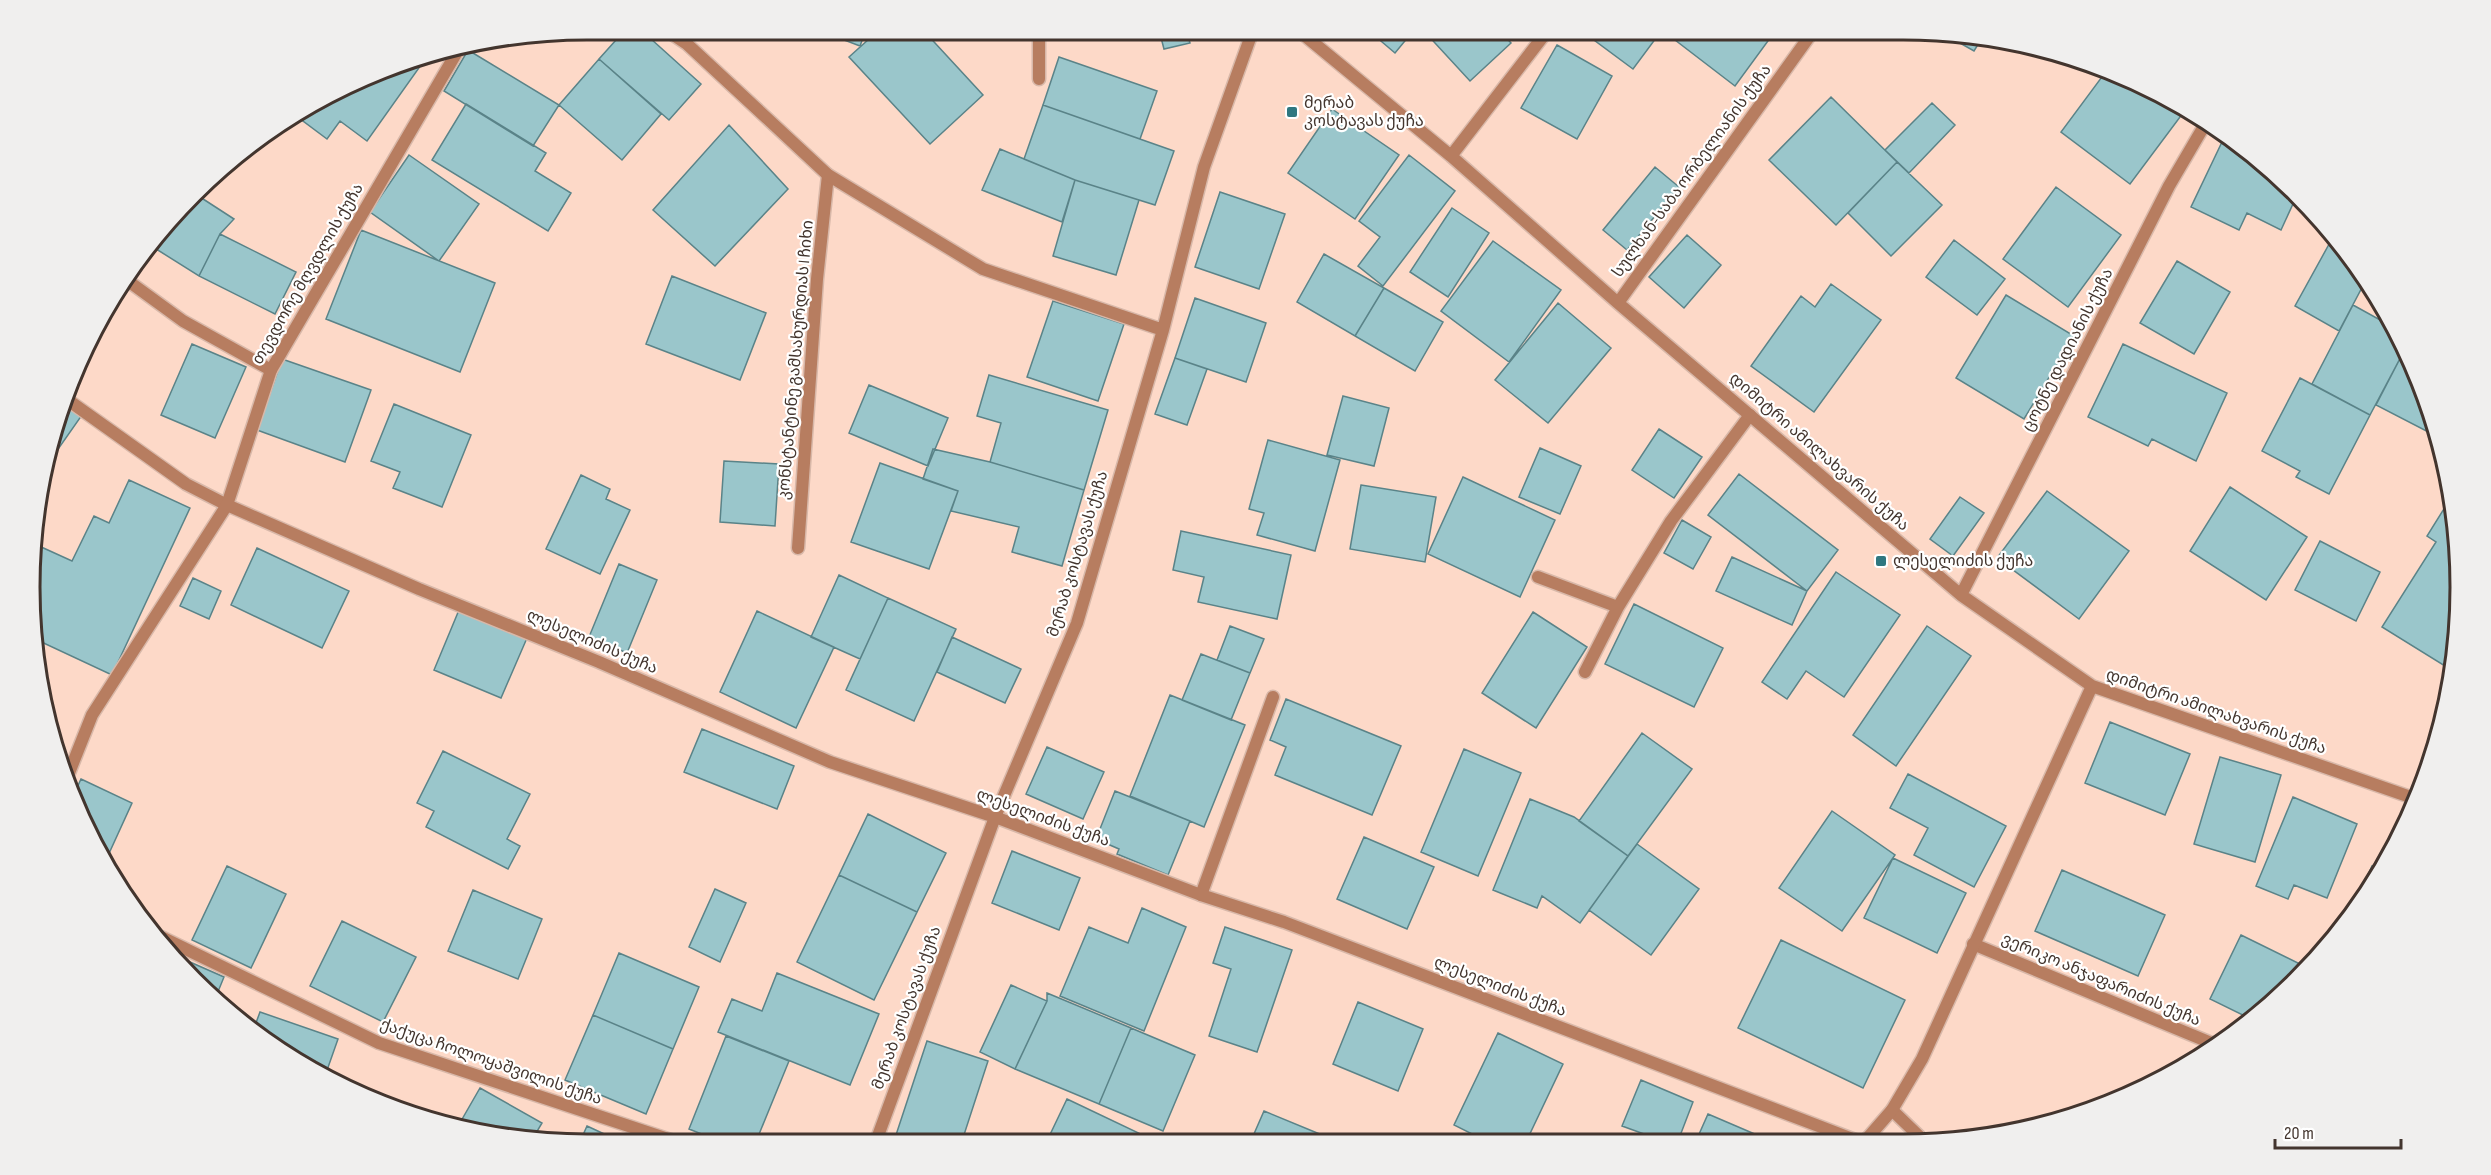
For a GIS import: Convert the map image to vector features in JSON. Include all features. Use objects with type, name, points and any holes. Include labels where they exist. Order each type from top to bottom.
[{"type":"street","points":[[681,40],[828,175],[983,269],[1163,330]]},
{"type":"street","points":[[1039,40],[1039,79]]},
{"type":"street","name":"მერაბ კოსტავას ქუჩა","points":[[879,1134],[995,817],[1077,623],[1163,330],[1204,167],[1249,40]]},
{"type":"street","name":"დიმიტრი ამილახვარის ქუჩა","points":[[1310,40],[1451,156],[1618,303],[1961,596],[2092,686],[2409,797]]},
{"type":"street","points":[[1451,156],[1540,40]]},
{"type":"street","name":"სულხან-საბა ორბელიანის ქუჩა","points":[[1618,303],[1807,40]]},
{"type":"street","name":"თევდორე მღვდლის ქუჩა","points":[[71,767],[92,715],[227,505],[271,370],[450,58]]},
{"type":"street","name":"ცოტნე დადიანის ქუჩა","points":[[1961,596],[2169,186],[2203,130]]},
{"type":"street","name":"კონსტანტინე გამსახურდიას I ჩიხი","points":[[798,548],[828,175]]},
{"type":"street","points":[[133,284],[183,321],[271,370]]},
{"type":"street","name":"ლესელიძის ქუჩა","points":[[73,404],[186,484],[227,505],[419,589],[599,662],[830,762],[995,817],[1201,895],[1284,922],[1840,1134]]},
{"type":"street","points":[[1585,672],[1618,607],[1671,521],[1750,415]]},
{"type":"street","points":[[1538,577],[1618,607]]},
{"type":"street","points":[[1871,1134],[1892,1110],[1922,1059],[2092,686]]},
{"type":"street","points":[[1201,895],[1273,697]]},
{"type":"street","name":"ქაქუცა ჩოლოყაშვილის ქუჩა","points":[[171,942],[380,1043],[653,1134]]},
{"type":"street","name":"ვერიკო ანჯაფარიძის ქუჩა","points":[[1973,944],[2207,1042]]},
{"type":"street","points":[[1892,1110],[1916,1134]]},
{"type":"building","points":[[616,40],[652,40],[701,84],[669,120],[599,59]]},
{"type":"building","points":[[844,40],[862,40],[860,46]]},
{"type":"building","points":[[868,40],[932,40],[983,95],[930,144],[849,57]]},
{"type":"building","points":[[1162,40],[1189,40],[1190,43],[1164,49]]},
{"type":"building","points":[[1380,40],[1406,40],[1395,53]]},
{"type":"building","points":[[1432,40],[1508,40],[1511,43],[1470,81]]},
{"type":"building","points":[[1594,40],[1655,40],[1633,69]]},
{"type":"building","points":[[1675,40],[1769,40],[1735,86]]},
{"type":"building","points":[[1961,44],[1977,45],[1974,51]]},
{"type":"building","points":[[1557,45],[1612,76],[1577,139],[1521,108]]},
{"type":"building","points":[[473,53],[559,105],[533,146],[444,91],[465,55]]},
{"type":"building","points":[[1059,57],[1157,91],[1140,139],[1043,105]]},
{"type":"building","points":[[599,59],[661,114],[622,160],[559,105]]},
{"type":"building","points":[[419,68],[367,141],[340,121],[327,139],[303,121],[378,82]]},
{"type":"building","points":[[2101,78],[2145,97],[2181,116],[2130,184],[2061,132]]},
{"type":"building","points":[[1831,97],[1897,162],[1836,225],[1769,160]]},
{"type":"building","points":[[1932,103],[1955,125],[1909,173],[1885,150]]},
{"type":"building","points":[[466,104],[546,153],[535,171],[571,193],[548,231],[432,160]]},
{"type":"building","points":[[1043,105],[1174,151],[1155,205],[1075,180],[1024,159]]},
{"type":"building","points":[[1332,109],[1399,155],[1355,219],[1288,173]]},
{"type":"building","points":[[729,125],[788,189],[715,266],[653,210]]},
{"type":"building","points":[[2221,143],[2264,176],[2293,204],[2281,230],[2247,213],[2239,230],[2191,207]]},
{"type":"building","points":[[1000,149],[1075,180],[1062,222],[982,190]]},
{"type":"building","points":[[409,155],[479,204],[439,261],[370,212]]},
{"type":"building","points":[[1409,155],[1455,191],[1383,286],[1358,266],[1380,237],[1359,221]]},
{"type":"building","points":[[1897,162],[1942,205],[1891,256],[1848,213]]},
{"type":"building","points":[[1655,167],[1679,187],[1627,250],[1603,230]]},
{"type":"building","points":[[1075,180],[1139,200],[1116,275],[1053,256]]},
{"type":"building","points":[[2056,187],[2121,235],[2068,307],[2003,259]]},
{"type":"building","points":[[1220,192],[1285,214],[1259,289],[1195,267]]},
{"type":"building","points":[[203,199],[234,219],[220,234],[199,276],[158,250]]},
{"type":"building","points":[[1452,208],[1489,233],[1448,297],[1410,272]]},
{"type":"building","points":[[361,230],[495,283],[460,372],[326,319]]},
{"type":"building","points":[[220,234],[296,272],[275,314],[199,276]]},
{"type":"building","points":[[1687,235],[1721,265],[1684,308],[1649,277]]},
{"type":"building","points":[[1954,240],[2005,279],[1977,315],[1926,277]]},
{"type":"building","points":[[1493,241],[1561,290],[1509,362],[1441,311]]},
{"type":"building","points":[[2329,245],[2361,289],[2339,331],[2295,306]]},
{"type":"building","points":[[1324,254],[1384,288],[1355,336],[1297,302]]},
{"type":"building","points":[[2177,261],[2230,292],[2194,354],[2140,323]]},
{"type":"building","points":[[672,276],[766,313],[740,380],[646,344]]},
{"type":"building","points":[[1831,284],[1881,320],[1814,412],[1751,366],[1801,296],[1815,307]]},
{"type":"building","points":[[1384,288],[1443,322],[1415,371],[1355,336]]},
{"type":"building","points":[[2006,295],[2074,336],[2024,419],[1956,378]]},
{"type":"building","points":[[1195,298],[1266,323],[1246,382],[1175,358]]},
{"type":"building","points":[[1053,301],[1124,324],[1098,401],[1027,377]]},
{"type":"building","points":[[1558,303],[1611,348],[1548,423],[1495,380]]},
{"type":"building","points":[[2353,305],[2380,320],[2400,359],[2370,415],[2312,384]]},
{"type":"building","points":[[192,344],[246,367],[215,438],[161,415]]},
{"type":"building","points":[[2123,344],[2227,393],[2196,461],[2152,439],[2148,446],[2088,417]]},
{"type":"building","points":[[1175,358],[1207,369],[1187,425],[1155,414]]},
{"type":"building","points":[[282,359],[371,390],[345,462],[257,430]]},
{"type":"building","points":[[2400,359],[2427,431],[2376,405]]},
{"type":"building","points":[[989,375],[1108,410],[1084,490],[990,462],[1001,423],[977,416]]},
{"type":"building","points":[[2300,378],[2370,415],[2329,494],[2296,477],[2300,471],[2262,451]]},
{"type":"building","points":[[869,385],[948,418],[928,466],[849,433]]},
{"type":"building","points":[[1343,396],[1389,408],[1374,466],[1327,455]]},
{"type":"building","points":[[394,404],[471,435],[442,507],[393,488],[400,472],[371,461]]},
{"type":"building","points":[[71,408],[82,415],[58,449]]},
{"type":"building","points":[[1659,429],[1702,457],[1674,498],[1632,470]]},
{"type":"building","points":[[1268,440],[1340,460],[1315,551],[1257,535],[1264,513],[1249,509]]},
{"type":"building","points":[[1540,448],[1581,466],[1560,514],[1519,497]]},
{"type":"building","points":[[933,449],[990,462],[1084,490],[1062,566],[1012,552],[1019,527],[951,511],[958,491],[923,479]]},
{"type":"building","points":[[724,461],[779,464],[775,526],[720,522]]},
{"type":"building","points":[[880,463],[958,491],[929,569],[851,542]]},
{"type":"building","points":[[1739,474],[1838,550],[1807,591],[1708,515]]},
{"type":"building","points":[[581,475],[610,489],[606,499],[630,510],[600,574],[546,549]]},
{"type":"building","points":[[1463,477],[1555,520],[1520,597],[1428,554]]},
{"type":"building","points":[[129,480],[190,508],[112,675],[44,643],[40,588],[42,548],[72,561],[94,516],[109,523]]},
{"type":"building","points":[[1361,485],[1436,497],[1425,562],[1350,549]]},
{"type":"building","points":[[2230,487],[2307,537],[2266,600],[2190,551]]},
{"type":"building","points":[[2047,491],[2129,551],[2079,619],[1997,558]]},
{"type":"building","points":[[1960,497],[1984,513],[1953,556],[1930,539]]},
{"type":"building","points":[[2445,508],[2450,588],[2445,666],[2382,627],[2436,542],[2427,536]]},
{"type":"building","points":[[1682,520],[1711,537],[1693,569],[1664,553]]},
{"type":"building","points":[[1181,531],[1291,555],[1277,619],[1198,602],[1204,577],[1173,570]]},
{"type":"building","points":[[2320,541],[2380,572],[2356,621],[2295,590]]},
{"type":"building","points":[[257,548],[349,591],[322,648],[231,605]]},
{"type":"building","points":[[1732,557],[1807,591],[1792,625],[1716,591]]},
{"type":"building","points":[[619,564],[657,580],[627,653],[589,637]]},
{"type":"building","points":[[1836,572],[1900,615],[1844,697],[1806,671],[1787,699],[1762,682]]},
{"type":"building","points":[[839,575],[888,598],[860,659],[811,637]]},
{"type":"building","points":[[193,578],[221,591],[209,619],[180,606]]},
{"type":"building","points":[[888,598],[956,629],[914,721],[846,690]]},
{"type":"building","points":[[1634,604],[1723,648],[1694,707],[1605,664]]},
{"type":"building","points":[[459,610],[527,638],[501,698],[434,670]]},
{"type":"building","points":[[757,611],[834,647],[796,728],[720,692]]},
{"type":"building","points":[[1533,612],[1587,647],[1536,728],[1482,693]]},
{"type":"building","points":[[1230,626],[1264,639],[1250,673],[1217,660]]},
{"type":"building","points":[[1927,626],[1971,656],[1896,766],[1853,735]]},
{"type":"building","points":[[952,637],[1021,669],[1005,703],[937,672]]},
{"type":"building","points":[[1201,654],[1250,673],[1231,720],[1182,700]]},
{"type":"building","points":[[1170,695],[1245,725],[1204,827],[1130,796]]},
{"type":"building","points":[[1286,699],[1401,746],[1372,815],[1275,775],[1286,747],[1270,740]]},
{"type":"building","points":[[2110,722],[2190,754],[2165,815],[2085,783]]},
{"type":"building","points":[[702,729],[794,766],[777,809],[684,772]]},
{"type":"building","points":[[1642,733],[1692,769],[1628,856],[1579,821]]},
{"type":"building","points":[[1047,747],[1104,772],[1083,819],[1026,794]]},
{"type":"building","points":[[1464,749],[1521,773],[1478,876],[1421,852]]},
{"type":"building","points":[[443,751],[530,794],[507,839],[520,846],[508,869],[426,827],[434,811],[417,803]]},
{"type":"building","points":[[2220,757],[2281,775],[2255,862],[2194,844]]},
{"type":"building","points":[[1908,774],[2006,826],[1974,887],[1914,855],[1928,828],[1890,808]]},
{"type":"building","points":[[81,779],[132,803],[109,852],[97,829],[78,786]]},
{"type":"building","points":[[1115,791],[1190,821],[1168,875],[1117,854],[1119,849],[1096,839]]},
{"type":"building","points":[[2293,797],[2357,824],[2327,898],[2294,885],[2288,899],[2256,886]]},
{"type":"building","points":[[1530,799],[1574,817],[1628,856],[1580,923],[1542,896],[1537,908],[1493,890]]},
{"type":"building","points":[[1832,811],[1895,855],[1842,931],[1779,888]]},
{"type":"building","points":[[868,814],[946,853],[917,912],[839,875]]},
{"type":"building","points":[[1364,837],[1434,867],[1407,929],[1337,899]]},
{"type":"building","points":[[1637,844],[1699,889],[1651,955],[1589,910]]},
{"type":"building","points":[[1012,851],[1080,878],[1059,930],[992,903]]},
{"type":"building","points":[[1893,858],[1966,893],[1937,953],[1864,918]]},
{"type":"building","points":[[227,866],[286,894],[251,968],[192,940]]},
{"type":"building","points":[[2062,870],[2165,915],[2138,976],[2035,931]]},
{"type":"building","points":[[839,875],[917,912],[874,1000],[797,962]]},
{"type":"building","points":[[715,889],[746,903],[720,962],[689,947]]},
{"type":"building","points":[[473,890],[542,919],[518,979],[448,951]]},
{"type":"building","points":[[1142,908],[1186,927],[1144,1031],[1060,996],[1089,927],[1128,943]]},
{"type":"building","points":[[342,921],[416,957],[383,1022],[310,986]]},
{"type":"building","points":[[1225,927],[1292,950],[1257,1052],[1209,1036],[1231,969],[1213,963]]},
{"type":"building","points":[[2241,935],[2300,964],[2264,999],[2243,1015],[2210,999]]},
{"type":"building","points":[[1781,940],[1905,1000],[1863,1088],[1738,1028]]},
{"type":"building","points":[[619,953],[699,987],[673,1049],[593,1015]]},
{"type":"building","points":[[189,962],[224,977],[218,991]]},
{"type":"building","points":[[777,973],[879,1014],[850,1085],[718,1032],[732,999],[762,1011]]},
{"type":"building","points":[[1011,985],[1047,1001],[1015,1069],[980,1052]]},
{"type":"building","points":[[1047,993],[1131,1028],[1099,1104],[1015,1069],[1047,1001]]},
{"type":"building","points":[[1358,1002],[1423,1029],[1398,1091],[1333,1064]]},
{"type":"building","points":[[260,1012],[338,1039],[328,1068],[284,1042],[256,1022]]},
{"type":"building","points":[[593,1015],[673,1049],[646,1114],[565,1080]]},
{"type":"building","points":[[1131,1028],[1195,1055],[1163,1131],[1099,1104]]},
{"type":"building","points":[[1498,1033],[1563,1064],[1530,1134],[1472,1134],[1454,1125]]},
{"type":"building","points":[[726,1036],[789,1061],[759,1134],[702,1134],[689,1129]]},
{"type":"building","points":[[927,1041],[988,1061],[964,1134],[896,1134]]},
{"type":"building","points":[[1641,1080],[1693,1102],[1681,1134],[1644,1134],[1622,1126]]},
{"type":"building","points":[[480,1088],[542,1123],[537,1132],[462,1120]]},
{"type":"building","points":[[1067,1099],[1141,1134],[1050,1134]]},
{"type":"building","points":[[1264,1111],[1320,1134],[1254,1134]]},
{"type":"building","points":[[1708,1114],[1755,1134],[1699,1134]]},
{"type":"building","points":[[587,1126],[604,1134],[588,1134],[584,1134]]},
{"type":"place","name":"მერაბ კოსტავას ქუჩა","points":[[1292,112]]},
{"type":"place","name":"ლესელიძის ქუჩა","points":[[1881,561]]}]
